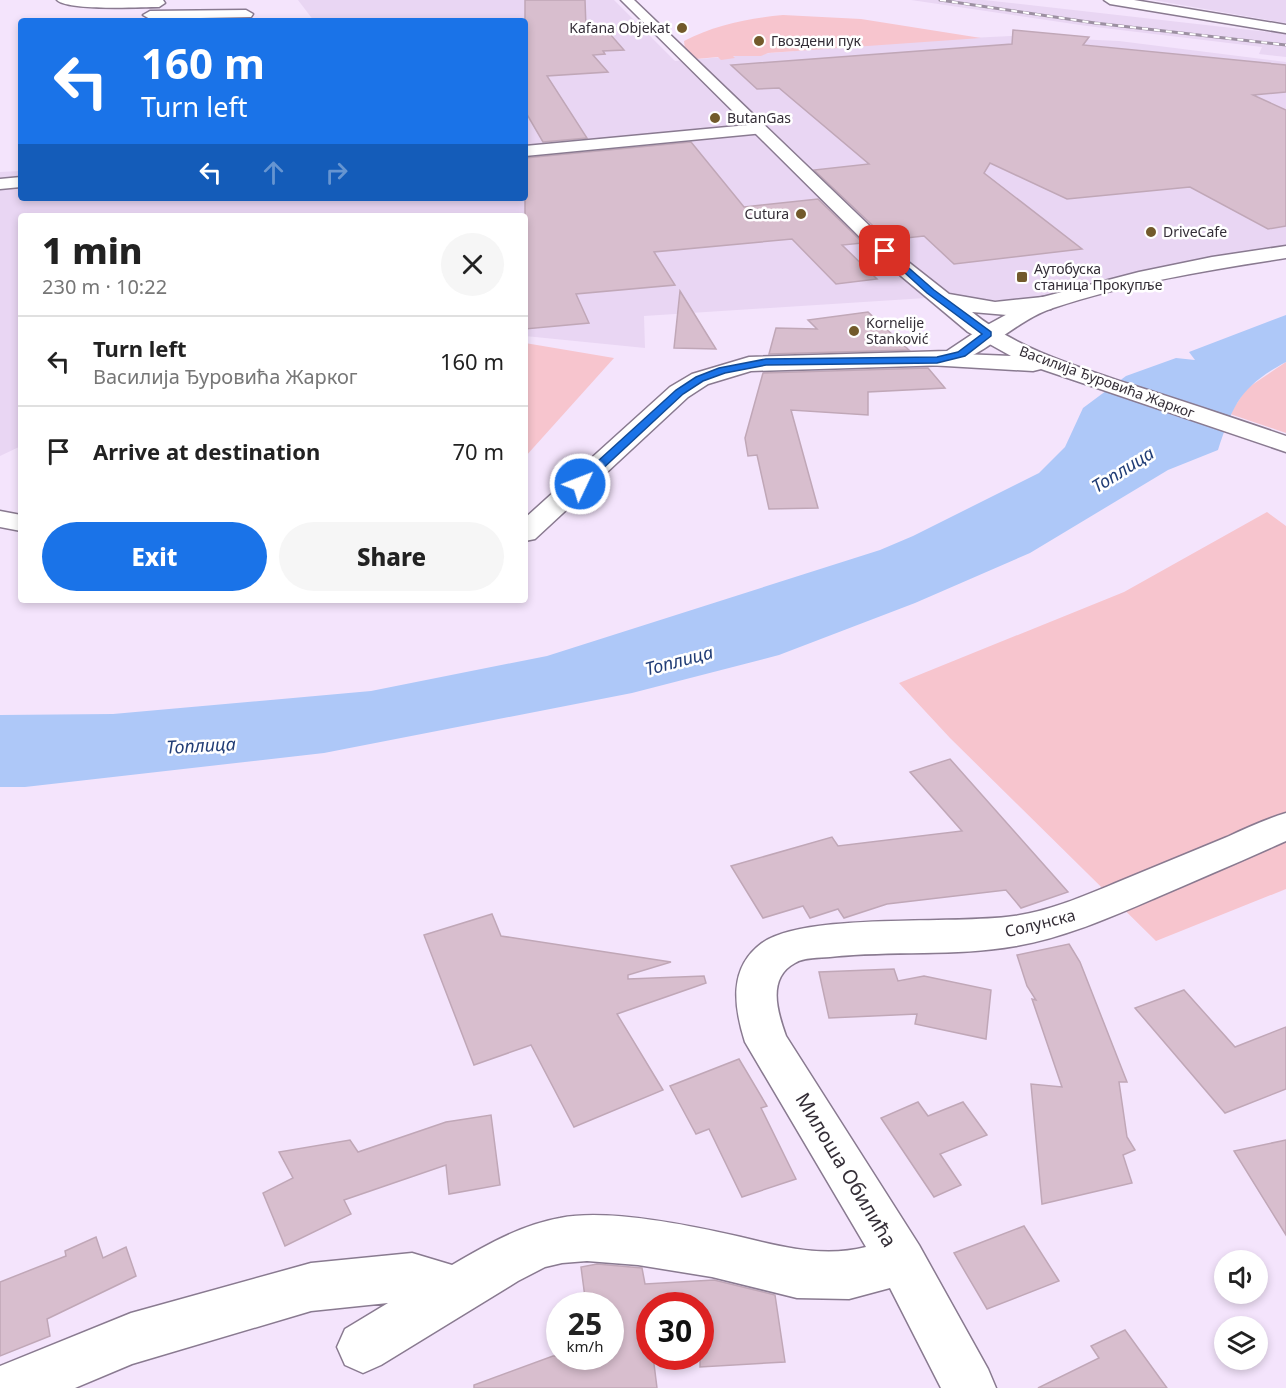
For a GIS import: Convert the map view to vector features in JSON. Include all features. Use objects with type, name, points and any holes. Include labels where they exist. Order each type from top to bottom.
[{"type":"street","points":[[63,0],[91,3],[184,3],[190,0]]},
{"type":"street","name":"Василија Ђуровића Жарког","points":[[627,0],[895,261],[935,295],[988,334],[1022,353],[1058,367],[1286,444]]},
{"type":"street","points":[[1110,0],[1286,29]]},
{"type":"street","points":[[91,3],[90,8],[99,12],[102,18]]},
{"type":"street","points":[[150,18],[159,3]]},
{"type":"street","points":[[150,18],[246,14]]},
{"type":"street","points":[[528,151],[759,129]]},
{"type":"street","points":[[0,167],[18,166]]},
{"type":"street","points":[[0,184],[18,182]]},
{"type":"street","points":[[937,360],[962,354],[988,334],[1040,321],[1139,278],[1212,263],[1286,252]]},
{"type":"street","points":[[528,530],[668,401],[700,379],[737,366],[766,362],[937,360],[1058,367],[1040,321],[1016,309],[985,308],[935,295]]},
{"type":"street","points":[[0,519],[18,523]]},
{"type":"street","name":"Солунска","points":[[778,953],[793,947],[836,940],[986,934],[1045,924],[1119,898],[1286,826]]},
{"type":"street","name":"Милоша Обилића","points":[[778,953],[764,965],[755,985],[754,996],[767,1042],[902,1261],[969,1388]]},
{"type":"street","points":[[363,1347],[454,1290],[538,1246],[562,1240],[587,1238],[660,1245],[797,1274],[849,1275],[902,1261]]},
{"type":"street","points":[[11,1388],[130,1340],[311,1287],[412,1277],[454,1290]]},
{"type":"shaded area","points":[[298,0],[614,0],[675,61],[929,40],[1011,36],[1119,41],[1286,62],[1286,247],[1247,251],[1157,268],[1090,283],[1028,301],[926,298],[644,316],[645,348],[528,336],[528,213],[18,213],[18,447],[0,456],[0,172],[18,171],[18,201],[528,201],[528,18],[312,18]]},
{"type":"shaded area","points":[[911,0],[984,0],[1286,34],[1286,57],[1259,54],[1262,47],[1087,26]]},
{"type":"shaded area","points":[[1153,0],[1286,0],[1286,22],[1285,23]]},
{"type":"shaded area","points":[[783,15],[861,19],[981,38],[768,53],[761,56],[733,56],[735,58],[721,60],[718,57],[696,59],[685,50],[684,41],[707,31],[745,20]]},
{"type":"shaded area","points":[[528,344],[614,358],[528,454]]},
{"type":"shaded area","points":[[1286,362],[1286,433],[1230,414],[1246,389]]},
{"type":"shaded area","points":[[1267,512],[1286,526],[1286,889],[1156,941],[950,738],[899,683],[1124,592]]},
{"type":"water","name":"Топлица","points":[[1286,315],[1286,362],[1258,379],[1241,398],[1234,408],[1218,450],[1168,470],[1030,553],[915,603],[779,655],[632,693],[324,753],[25,787],[0,787],[0,715],[113,714],[371,691],[547,656],[880,550],[1039,473],[1065,447],[1083,408],[1126,376],[1176,358],[1195,360],[1189,352]]},
{"type":"building","points":[[525,0],[585,0],[586,27],[603,26],[624,50],[603,51],[605,54],[593,55],[608,72],[547,76],[587,138],[543,142],[528,116],[528,18],[525,18]]},
{"type":"building","points":[[1013,30],[1089,37],[1083,45],[1286,65],[1286,92],[1253,95],[1286,110],[1286,226],[1268,229],[1190,187],[1067,199],[990,163],[984,173],[1082,249],[954,264],[924,236],[888,240],[814,170],[869,164],[779,88],[757,89],[731,65],[1012,44]]},
{"type":"building","points":[[691,142],[744,207],[818,199],[863,243],[842,245],[877,279],[836,284],[792,239],[654,252],[675,285],[576,294],[589,323],[528,329],[528,213],[525,213],[525,201],[528,201],[528,158]]},
{"type":"building","points":[[680,291],[716,349],[674,348]]},
{"type":"building","points":[[868,312],[909,350],[769,354],[776,328],[817,329],[808,320]]},
{"type":"building","points":[[928,368],[945,388],[868,392],[868,415],[791,410],[818,508],[769,509],[757,455],[748,456],[745,438],[763,373]]},
{"type":"building","points":[[950,759],[1068,892],[1021,908],[1006,890],[887,904],[844,918],[838,909],[810,918],[803,906],[763,918],[731,866],[832,837],[838,846],[962,831],[910,772]]},
{"type":"building","points":[[492,914],[501,936],[671,962],[628,975],[628,979],[704,976],[706,983],[617,1014],[663,1090],[574,1127],[531,1045],[474,1065],[424,935]]},
{"type":"building","points":[[1069,944],[1080,962],[1127,1082],[1119,1082],[1127,1137],[1135,1150],[1123,1155],[1132,1183],[1042,1204],[1031,1084],[1062,1087],[1032,999],[1036,1000],[1027,986],[1017,955]]},
{"type":"building","points":[[894,969],[898,981],[924,976],[991,990],[986,1039],[915,1024],[917,1014],[829,1018],[819,972]]},
{"type":"building","points":[[1184,990],[1235,1047],[1286,1027],[1286,1089],[1225,1113],[1135,1008]]},
{"type":"building","points":[[739,1059],[767,1106],[761,1108],[796,1179],[742,1197],[709,1129],[696,1134],[670,1086]]},
{"type":"building","points":[[918,1102],[928,1116],[963,1102],[987,1135],[940,1154],[961,1185],[934,1197],[881,1118]]},
{"type":"building","points":[[491,1115],[500,1185],[449,1194],[446,1165],[344,1200],[351,1214],[285,1246],[263,1193],[293,1178],[279,1152],[350,1140],[358,1152],[446,1122]]},
{"type":"building","points":[[1286,1140],[1286,1235],[1234,1151]]},
{"type":"building","points":[[1024,1226],[1059,1281],[987,1309],[954,1253]]},
{"type":"building","points":[[96,1237],[103,1258],[126,1247],[136,1276],[47,1319],[50,1336],[0,1356],[0,1282],[66,1256],[65,1251]]},
{"type":"building","points":[[597,1264],[642,1268],[645,1284],[714,1280],[775,1295],[785,1362],[714,1366],[714,1292],[636,1292],[636,1370],[655,1370],[657,1388],[474,1388],[474,1385],[546,1359],[546,1370],[624,1370],[624,1292],[584,1292],[581,1267]]},
{"type":"building","points":[[1125,1330],[1167,1388],[1038,1388],[1099,1358],[1091,1346]]},
{"type":"railway","points":[[940,0],[1095,23],[1286,45]]},
{"type":"place","name":"Kafana Objekat","points":[[682,28]]},
{"type":"place","name":"Гвоздени пук","points":[[759,41]]},
{"type":"place","name":"ButanGas","points":[[715,118]]},
{"type":"place","name":"Cutura","points":[[801,214]]},
{"type":"place","name":"DriveCafe","points":[[1151,232]]},
{"type":"place","name":"Аутобуска станица Прокупље","points":[[1022,277]]},
{"type":"place","name":"Kornelije Stanković","points":[[854,331]]},
{"type":"route","points":[[580,484],[679,392],[688,385],[723,370],[766,362],[937,360],[962,354],[988,334],[930,292],[885,251]]}]
